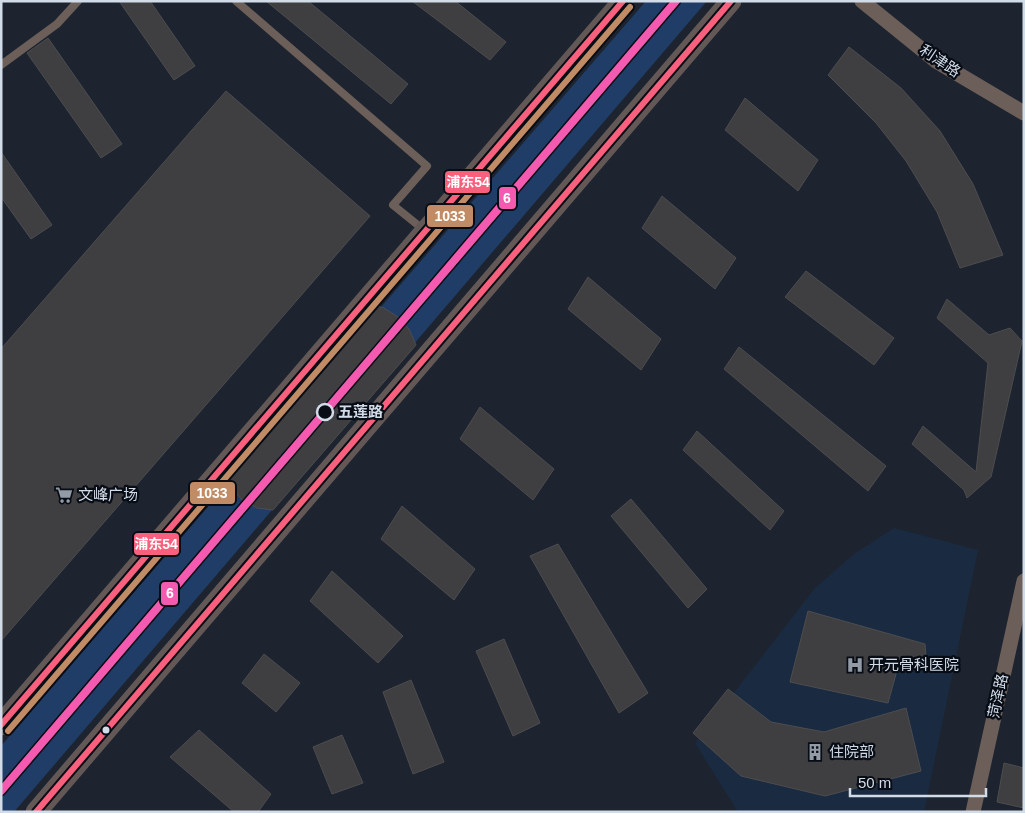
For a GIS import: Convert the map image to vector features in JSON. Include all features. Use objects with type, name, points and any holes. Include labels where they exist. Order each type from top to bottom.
[{"type":"main road","points":[[1,725],[623,1]]},
{"type":"main road","points":[[36,812],[731,1]]},
{"type":"street","name":"利津路","points":[[862,1],[936,61],[1024,113]]},
{"type":"street","name":"菏泽路","points":[[973,812],[1024,581]]},
{"type":"lane","points":[[1,65],[57,24],[78,1]]},
{"type":"lane","points":[[236,1],[426,166],[393,205],[425,231]]},
{"type":"shaded area","points":[[646,1],[707,1],[14,812],[1,812],[1,746]]},
{"type":"shaded area","name":"开元骨科医院","points":[[894,528],[978,550],[924,812],[738,812],[695,743],[815,588],[854,554]]},
{"type":"building","points":[[119,1],[150,1],[195,66],[174,80]]},
{"type":"building","points":[[266,1],[308,1],[408,84],[391,104]]},
{"type":"building","points":[[412,1],[455,1],[506,42],[490,60]]},
{"type":"building","points":[[48,38],[122,144],[101,158],[27,53]]},
{"type":"building","points":[[849,47],[901,88],[940,131],[973,184],[1003,255],[960,268],[937,212],[906,161],[876,123],[828,75]]},
{"type":"building","name":"文峰广场","points":[[226,91],[370,216],[1,641],[1,349]]},
{"type":"building","points":[[745,98],[818,160],[798,191],[725,130]]},
{"type":"building","points":[[1,152],[52,225],[31,239],[1,197]]},
{"type":"building","points":[[662,196],[736,258],[715,289],[642,228]]},
{"type":"building","points":[[806,271],[894,338],[874,365],[785,297]]},
{"type":"building","points":[[588,277],[661,339],[641,370],[568,309]]},
{"type":"building","points":[[947,299],[989,335],[1010,328],[1022,341],[991,477],[967,498],[964,490],[912,444],[923,426],[976,472],[988,363],[937,318]]},
{"type":"building","name":"五莲路","points":[[377,306],[398,317],[409,329],[416,345],[273,510],[257,508],[241,499],[230,485],[228,479]]},
{"type":"building","points":[[739,347],[886,466],[868,491],[724,369]]},
{"type":"building","points":[[480,407],[554,469],[533,500],[460,439]]},
{"type":"building","points":[[697,431],[784,511],[770,530],[683,450]]},
{"type":"building","points":[[631,499],[707,589],[688,608],[611,516]]},
{"type":"building","points":[[402,506],[475,569],[454,600],[381,539]]},
{"type":"building","points":[[558,544],[648,693],[619,713],[530,556]]},
{"type":"building","points":[[332,571],[403,636],[378,663],[310,601]]},
{"type":"building","points":[[808,611],[925,644],[926,658],[901,656],[888,703],[790,682]]},
{"type":"building","points":[[504,639],[540,723],[513,736],[476,651]]},
{"type":"building","points":[[264,654],[300,683],[276,712],[242,683]]},
{"type":"building","points":[[411,680],[444,762],[413,774],[383,692]]},
{"type":"building","name":"住院部","points":[[728,689],[771,722],[824,732],[906,708],[921,771],[825,796],[741,776],[693,733]]},
{"type":"building","points":[[199,730],[271,794],[258,812],[234,812],[170,757]]},
{"type":"building","points":[[342,735],[363,783],[332,794],[313,747]]},
{"type":"building","points":[[1004,763],[1024,768],[1024,808],[997,802]]},
{"type":"transit line","name":"浦东54","points":[[1,725],[623,1]]},
{"type":"transit line","name":"6","points":[[1,791],[676,1]]},
{"type":"transit line","name":"浦东54","points":[[36,812],[731,1]]},
{"type":"transit line","name":"1033","points":[[8,731],[630,7]]},
{"type":"place","name":"五莲路","points":[[325,412]]},
{"type":"place","name":"文峰广场","points":[[64,495]]},
{"type":"place","name":"开元骨科医院","points":[[855,665]]},
{"type":"place","name":"住院部","points":[[815,752]]}]
